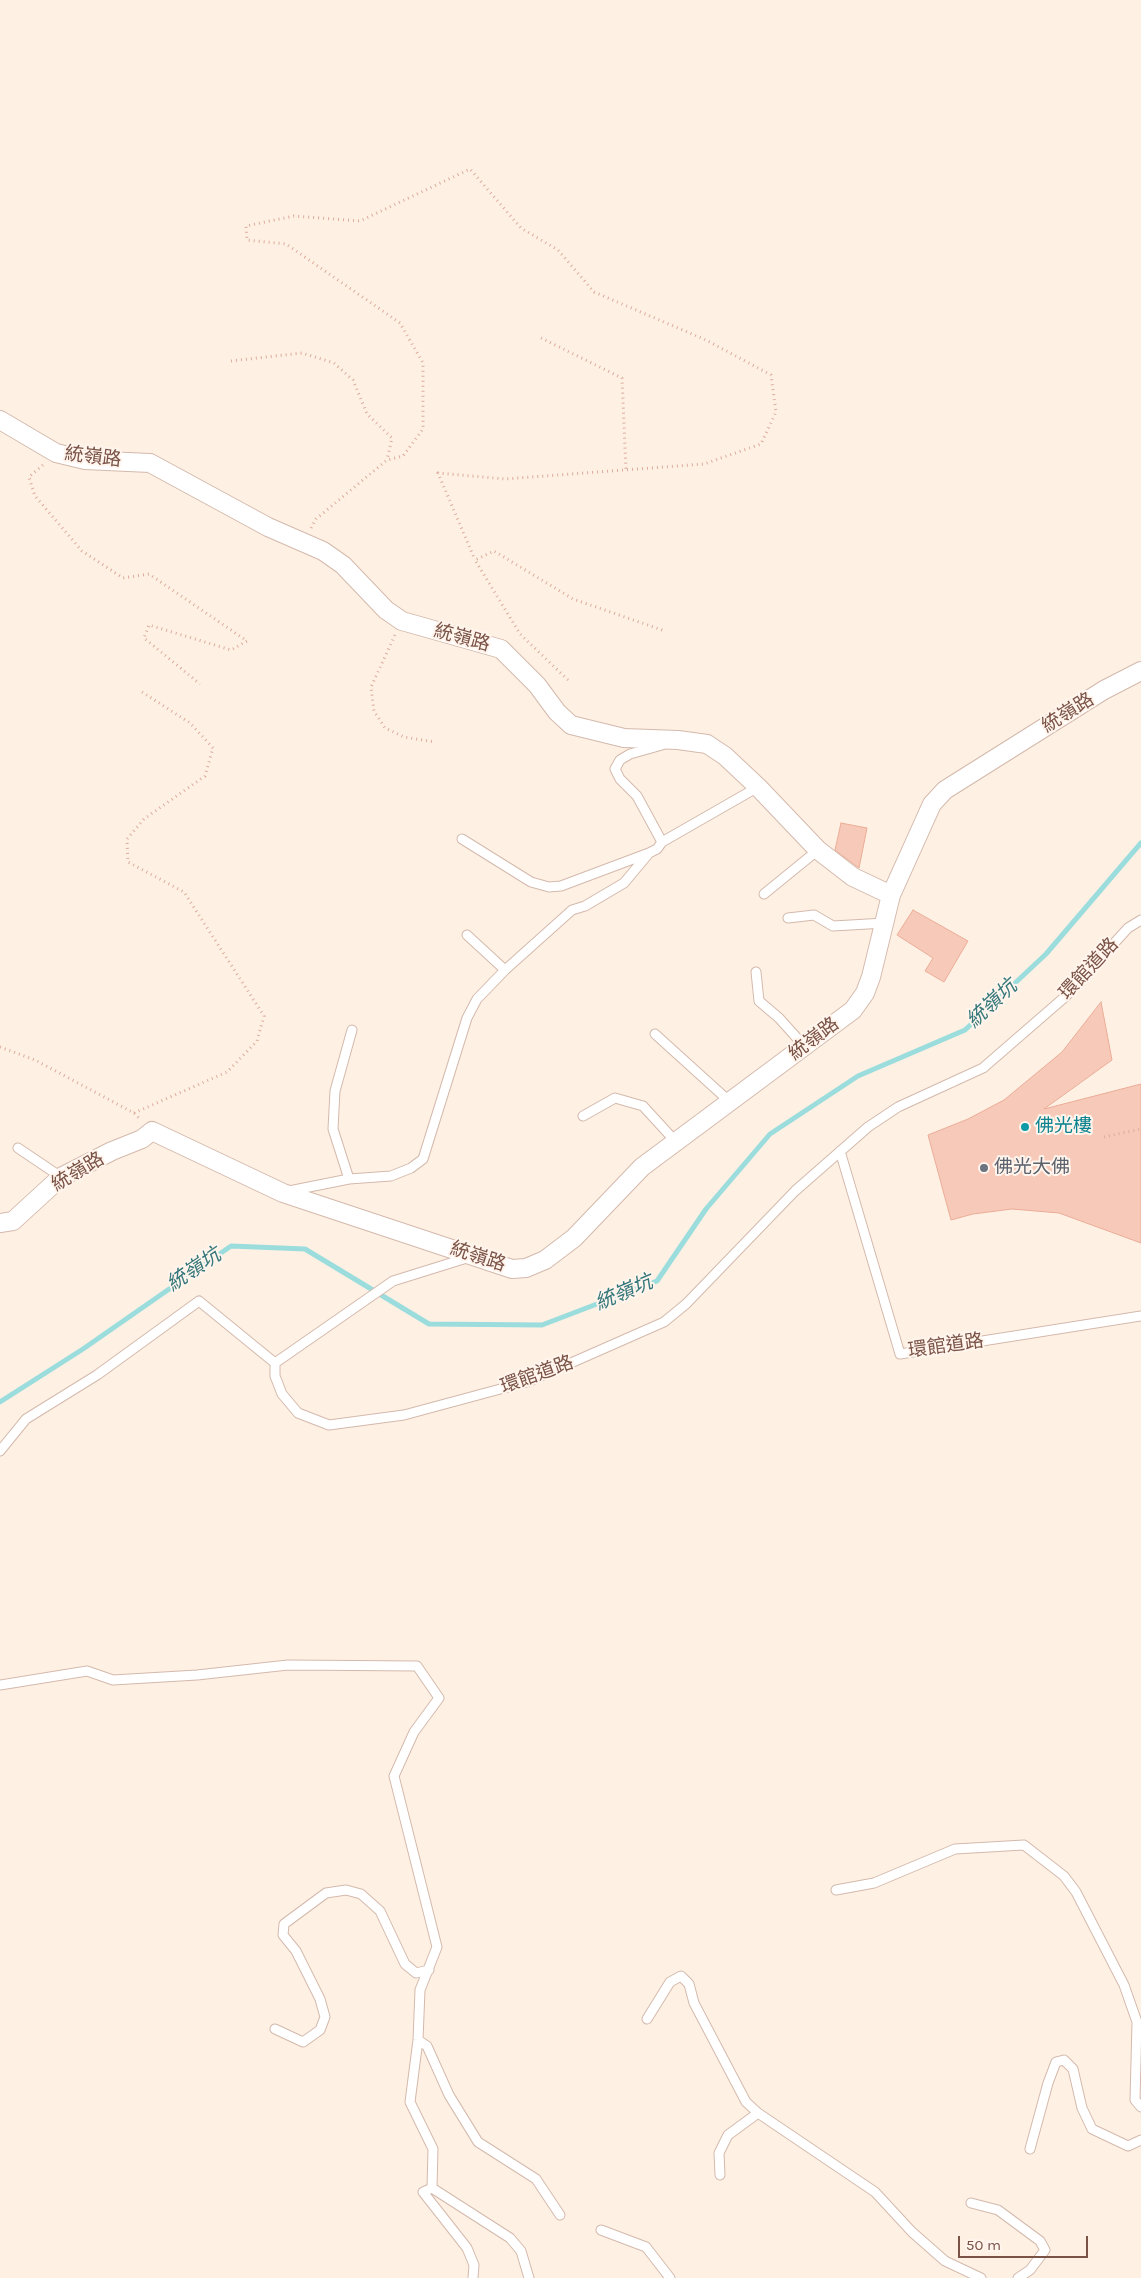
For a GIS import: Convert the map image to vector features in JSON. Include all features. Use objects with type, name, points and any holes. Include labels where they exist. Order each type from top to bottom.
[{"type":"street","name":"統嶺路","points":[[0,420],[56,453],[85,460],[150,463],[268,527],[304,544],[323,550],[343,564],[386,610],[402,621],[501,649],[537,685],[556,712],[571,724],[624,738],[678,740],[707,744],[725,756],[758,787],[818,850],[853,877],[891,896]]},
{"type":"street","name":"統嶺路","points":[[0,1223],[13,1221],[61,1177],[112,1151],[142,1139],[152,1131],[283,1193],[512,1269],[526,1268],[545,1260],[574,1238],[642,1167],[853,1010],[865,993],[871,977],[886,923],[891,896],[932,804],[945,790],[1096,696],[1141,671]]},
{"type":"lane","points":[[662,842],[637,796],[620,779],[615,769],[620,760],[630,754],[678,740]]},
{"type":"lane","points":[[462,838],[531,882],[549,887],[561,886],[657,849],[662,842],[758,787]]},
{"type":"lane","points":[[764,894],[818,850]]},
{"type":"lane","points":[[283,1193],[349,1179],[391,1176],[411,1168],[423,1158],[467,1018],[477,998],[505,970],[572,910],[624,882],[649,853]]},
{"type":"lane","points":[[788,918],[814,915],[833,926],[886,923]]},
{"type":"lane","name":"環館道路","points":[[275,1362],[275,1376],[282,1394],[298,1413],[330,1425],[404,1415],[530,1381],[664,1322],[686,1304],[795,1190],[868,1127],[898,1107],[983,1068],[1066,996],[1128,928],[1141,920]]},
{"type":"lane","points":[[467,935],[505,970]]},
{"type":"lane","points":[[756,972],[759,1001],[779,1018],[805,1046]]},
{"type":"lane","points":[[349,1179],[333,1129],[334,1091],[352,1030]]},
{"type":"lane","points":[[655,1034],[730,1101]]},
{"type":"lane","points":[[583,1116],[614,1098],[643,1106],[676,1142]]},
{"type":"lane","points":[[18,1148],[61,1177]]},
{"type":"lane","name":"環館道路","points":[[840,1151],[900,1354],[1141,1316]]},
{"type":"lane","points":[[0,1451],[26,1419],[97,1375],[199,1301],[275,1362],[393,1281],[475,1256]]},
{"type":"lane","points":[[0,1685],[87,1671],[113,1680],[198,1675],[288,1665],[417,1666],[439,1698],[414,1732],[394,1776],[437,1947],[420,1990],[418,2040],[410,2102],[433,2149],[432,2188]]},
{"type":"lane","points":[[836,1890],[874,1884],[955,1849],[1024,1845],[1064,1876],[1076,1892],[1124,1985],[1137,2022],[1136,2100],[1141,2107]]},
{"type":"lane","points":[[275,2029],[303,2042],[320,2030],[324,2017],[320,1999],[296,1951],[284,1935],[284,1924],[326,1893],[346,1890],[361,1894],[380,1911],[405,1964],[416,1973],[429,1970]]},
{"type":"lane","points":[[647,2019],[670,1982],[681,1976],[689,1984],[694,2002],[746,2102],[758,2113],[875,2192],[912,2232],[945,2261],[981,2278]]},
{"type":"lane","points":[[418,2040],[427,2046],[449,2095],[478,2142],[536,2179],[560,2214]]},
{"type":"lane","points":[[1030,2149],[1048,2083],[1056,2062],[1064,2060],[1073,2069],[1082,2108],[1092,2130],[1128,2146],[1141,2140]]},
{"type":"lane","points":[[720,2175],[719,2153],[728,2135],[758,2113]]},
{"type":"lane","points":[[432,2188],[423,2192],[467,2248],[474,2265],[473,2278]]},
{"type":"lane","points":[[432,2188],[510,2238],[521,2252],[529,2278]]},
{"type":"lane","points":[[971,2203],[998,2210],[1040,2241],[1045,2250],[1030,2270],[1018,2278]]},
{"type":"lane","points":[[602,2230],[646,2247],[670,2278]]},
{"type":"path","points":[[304,544],[316,519],[387,460],[403,456],[423,429],[423,363],[400,323],[286,244],[247,240],[246,226],[294,216],[360,221],[470,169],[521,228],[558,250],[594,292],[706,340],[771,376],[776,412],[761,444],[704,464],[505,479],[438,473],[475,560],[520,634],[568,680]]},
{"type":"path","points":[[541,338],[622,378],[626,470]]},
{"type":"path","points":[[231,361],[302,353],[334,363],[353,380],[367,414],[392,438],[387,460]]},
{"type":"path","points":[[56,453],[29,477],[35,496],[82,551],[124,578],[149,574],[247,641],[231,650],[149,625],[144,638],[200,684]]},
{"type":"path","points":[[475,560],[494,551],[573,599],[665,631]]},
{"type":"path","points":[[402,621],[371,688],[374,711],[385,728],[404,737],[436,742]]},
{"type":"path","points":[[134,1113],[228,1072],[257,1041],[264,1016],[184,892],[128,862],[127,839],[144,819],[205,776],[213,748],[190,723],[139,690]]},
{"type":"path","points":[[0,1047],[34,1060],[134,1113],[152,1131]]},
{"type":"path","points":[[1104,1137],[1141,1129]]},
{"type":"building","points":[[841,823],[867,828],[859,868],[835,850]]},
{"type":"building","points":[[913,910],[968,941],[944,982],[925,971],[933,958],[897,935]]},
{"type":"building","name":"佛光樓","points":[[1101,1002],[1112,1060],[1044,1109],[1141,1084],[1141,1243],[1059,1213],[1012,1209],[973,1214],[951,1220],[928,1135],[968,1119],[1004,1100],[1062,1052]]},
{"type":"waterway","name":"統嶺坑","points":[[0,1402],[83,1349],[231,1246],[305,1249],[429,1324],[542,1325],[657,1281],[706,1209],[770,1134],[858,1076],[965,1030],[1046,954],[1141,843]]},
{"type":"place","name":"佛光樓","points":[[1025,1127]]},
{"type":"place","name":"佛光大佛","points":[[984,1168]]}]
